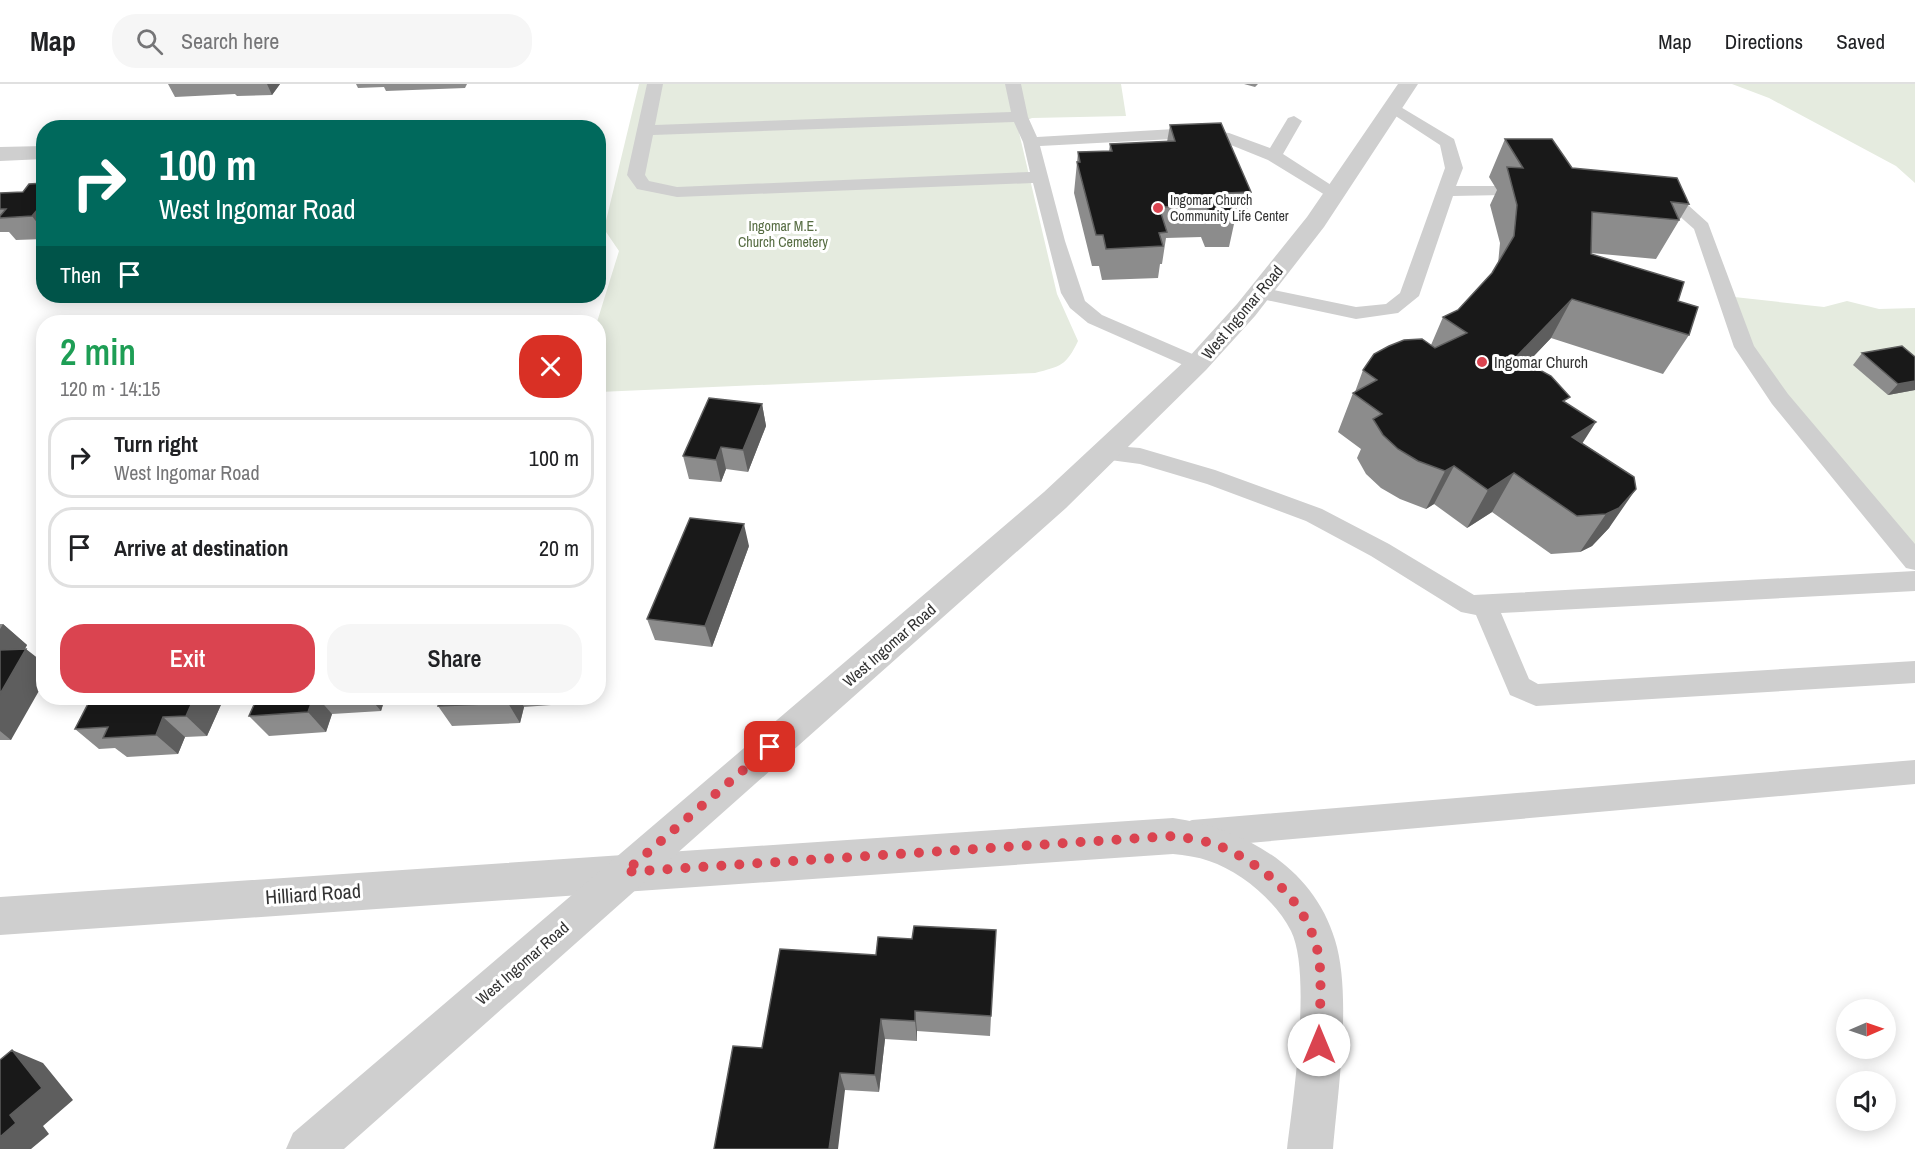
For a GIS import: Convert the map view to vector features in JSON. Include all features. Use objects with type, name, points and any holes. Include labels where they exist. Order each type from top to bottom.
[{"type":"street","name":"West Ingomar Road","points":[[309,1149],[1055,500],[1197,364],[1259,293],[1316,222],[1408,84]]},
{"type":"street","points":[[0,154],[36,152]]},
{"type":"street","name":"Hilliard Road","points":[[0,916],[1173,836],[1213,844],[1268,873],[1309,922],[1318,954],[1319,1045],[1310,1149]]},
{"type":"lane","points":[[655,84],[636,175],[643,185],[658,190],[677,192],[1041,177]]},
{"type":"lane","points":[[1014,84],[1020,117],[1031,142],[1056,241],[1071,293],[1077,304],[1095,319],[1197,364]]},
{"type":"lane","points":[[1259,293],[1356,313],[1391,309],[1409,296],[1454,168],[1448,143],[1394,108]]},
{"type":"lane","points":[[646,130],[1020,117]]},
{"type":"lane","points":[[1274,156],[1294,121]]},
{"type":"lane","points":[[1031,142],[1192,133],[1223,136],[1246,143],[1274,156],[1336,194]]},
{"type":"lane","points":[[1446,191],[1497,191]]},
{"type":"lane","points":[[1635,194],[1658,194],[1683,210],[1701,227],[1744,346],[1780,399],[1915,561]]},
{"type":"lane","points":[[1103,453],[1140,456],[1215,478],[1314,515],[1380,550],[1470,605],[1915,581]]},
{"type":"lane","points":[[1485,604],[1519,687],[1536,695],[1915,672]]},
{"type":"lane","points":[[1173,836],[1915,772]]},
{"type":"green space","name":"Ingomar M.E. Church Cemetery","points":[[639,84],[1121,84],[1126,116],[1032,118],[1017,124],[1057,294],[1078,341],[1070,356],[1062,364],[1035,373],[606,392],[606,315],[599,315],[603,303],[606,303],[606,293],[619,251],[606,232],[606,221]]},
{"type":"green space","points":[[1732,84],[1915,84],[1915,183],[1896,166],[1769,98]]},
{"type":"green space","points":[[1725,296],[1824,307],[1847,301],[1879,309],[1915,308],[1915,561],[1780,399]]},
{"type":"building","name":"Ingomar Church Community Life Center","points":[[1221,123],[1251,192],[1227,193],[1236,215],[1211,216],[1207,206],[1159,207],[1167,232],[1159,233],[1163,246],[1106,249],[1103,235],[1096,235],[1077,162],[1080,162],[1078,152],[1112,151],[1110,144],[1175,141],[1170,125]]},
{"type":"building","points":[[1505,139],[1552,139],[1572,168],[1677,178],[1689,204],[1671,202],[1679,220],[1592,212],[1591,254],[1684,282],[1678,301],[1698,307],[1689,335],[1572,299],[1516,357],[1551,376],[1570,397],[1563,401],[1596,422],[1572,437],[1634,477],[1636,489],[1619,508],[1606,514],[1577,516],[1514,473],[1488,490],[1454,466],[1445,471],[1418,461],[1398,449],[1383,435],[1373,419],[1382,414],[1353,393],[1377,380],[1363,370],[1374,354],[1389,346],[1404,340],[1422,339],[1435,348],[1467,333],[1443,317],[1458,310],[1492,273],[1514,236],[1517,205],[1507,167],[1523,168]]},
{"type":"building","points":[[29,184],[36,184],[36,211],[32,216],[0,218],[6,209],[0,209],[0,193],[23,192]]},
{"type":"building","points":[[1902,346],[1915,357],[1915,381],[1898,384],[1862,353]]},
{"type":"building","points":[[709,398],[762,404],[743,450],[721,447],[716,460],[683,456]]},
{"type":"building","points":[[690,518],[744,524],[705,626],[647,619]]},
{"type":"building","points":[[26,649],[0,694],[0,650]]},
{"type":"building","points":[[87,705],[191,705],[186,716],[163,717],[156,735],[103,738],[108,727],[75,729]]},
{"type":"building","points":[[254,705],[310,705],[308,712],[249,716]]},
{"type":"building","points":[[914,926],[996,930],[991,1016],[915,1011],[915,1021],[881,1019],[875,1075],[840,1073],[829,1149],[714,1149],[733,1046],[762,1048],[780,949],[876,955],[878,937],[912,939]]},
{"type":"building","points":[[12,1050],[42,1088],[10,1115],[16,1123],[0,1137],[0,1060]]},
{"type":"place","name":"Ingomar Church Community Life Center","points":[[1158,208]]},
{"type":"place","name":"Ingomar Church","points":[[1482,362]]},
{"type":"route","points":[[770,747],[625,872],[1173,836],[1213,844],[1268,873],[1309,922],[1318,954],[1319,1045]]}]
